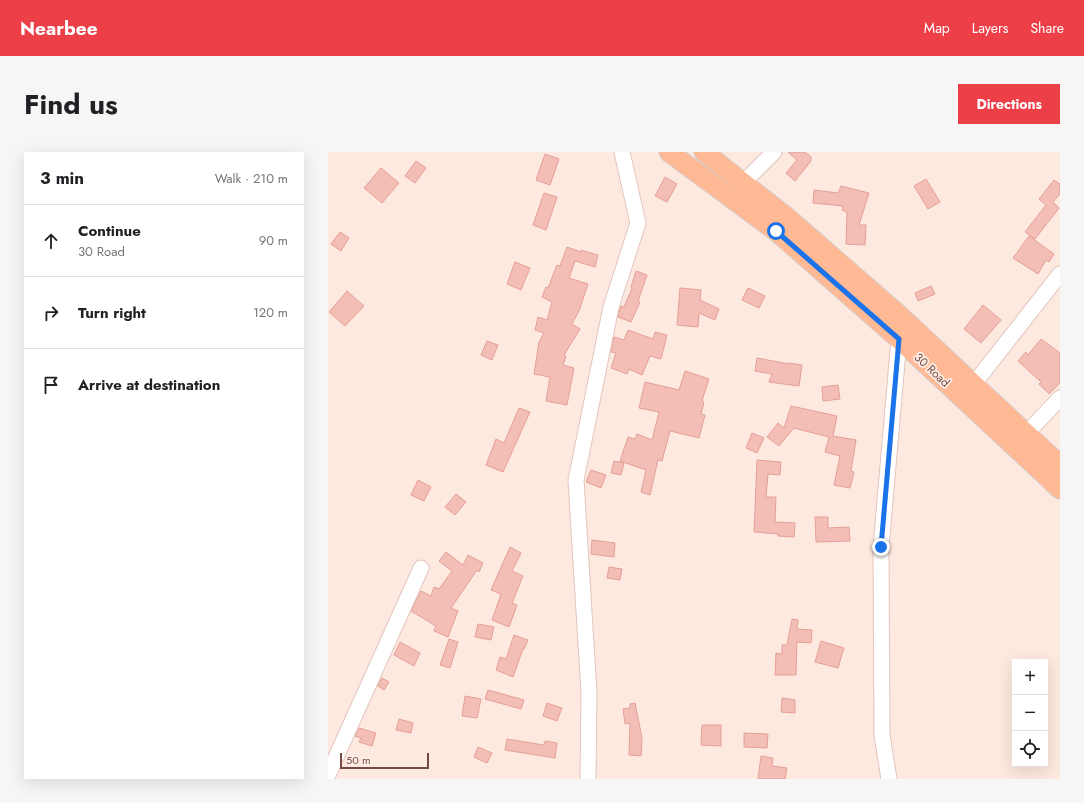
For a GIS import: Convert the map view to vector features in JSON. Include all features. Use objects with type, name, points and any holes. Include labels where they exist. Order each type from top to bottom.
[{"type":"main road","name":"30 Road","points":[[669,152],[776,231],[899,339],[1060,489]]},
{"type":"main road","name":"30 Road","points":[[704,152],[789,219],[898,314],[1060,465]]},
{"type":"street","points":[[588,779],[589,693],[576,480],[611,307],[638,223],[622,152]]},
{"type":"street","points":[[743,183],[774,152]]},
{"type":"street","points":[[973,385],[1060,274]]},
{"type":"street","points":[[889,779],[882,735],[881,547],[899,339]]},
{"type":"street","points":[[1026,434],[1060,398]]},
{"type":"street","points":[[328,775],[421,568]]},
{"type":"building","points":[[788,152],[805,152],[811,157],[811,161],[795,181],[786,173],[797,160]]},
{"type":"building","points":[[545,154],[559,159],[550,185],[536,180]]},
{"type":"building","points":[[416,161],[426,168],[415,183],[405,176]]},
{"type":"building","points":[[381,168],[399,183],[382,203],[364,188]]},
{"type":"building","points":[[665,177],[677,184],[667,202],[655,196]]},
{"type":"building","points":[[926,179],[940,202],[928,209],[914,186]]},
{"type":"building","points":[[1054,180],[1060,184],[1060,194],[1053,202],[1059,208],[1035,239],[1025,232],[1046,205],[1039,199]]},
{"type":"building","points":[[841,186],[869,193],[859,225],[866,225],[865,245],[846,244],[847,212],[842,210],[843,206],[813,203],[814,190],[838,193]]},
{"type":"building","points":[[544,193],[557,197],[546,230],[533,225]]},
{"type":"building","points":[[340,232],[349,238],[341,251],[331,244]]},
{"type":"building","points":[[1029,236],[1054,254],[1049,262],[1046,260],[1038,274],[1013,258]]},
{"type":"building","points":[[567,247],[581,252],[581,250],[598,255],[595,267],[575,261],[569,278],[588,284],[579,311],[572,324],[580,329],[564,355],[566,356],[563,365],[574,368],[567,405],[546,401],[550,377],[534,374],[539,342],[544,333],[535,330],[538,317],[547,320],[552,302],[542,297],[546,287],[548,288],[557,265],[560,266]]},
{"type":"building","points":[[515,262],[530,268],[521,290],[507,284]]},
{"type":"building","points":[[636,271],[647,275],[638,301],[640,302],[631,322],[618,317],[621,306],[624,307],[632,288],[631,287]]},
{"type":"building","points":[[931,286],[935,294],[918,301],[915,293]]},
{"type":"building","points":[[680,288],[701,290],[700,300],[719,309],[715,320],[699,313],[698,327],[677,325]]},
{"type":"building","points":[[748,288],[765,296],[759,308],[742,300]]},
{"type":"building","points":[[347,291],[364,306],[345,326],[329,312]]},
{"type":"building","points":[[983,305],[1001,320],[981,343],[964,329]]},
{"type":"building","points":[[628,330],[653,339],[655,332],[667,335],[661,359],[650,356],[642,375],[629,369],[627,374],[611,368],[616,353],[611,352],[614,337],[624,340]]},
{"type":"building","points":[[1041,339],[1060,353],[1060,383],[1049,394],[1039,384],[1041,382],[1018,361],[1026,352],[1028,355]]},
{"type":"building","points":[[487,341],[498,345],[492,360],[481,355]]},
{"type":"building","points":[[757,358],[802,365],[799,386],[769,382],[772,374],[755,371]]},
{"type":"building","points":[[685,371],[709,379],[702,401],[704,402],[701,414],[705,415],[699,438],[670,431],[662,461],[658,460],[650,495],[641,492],[646,470],[620,461],[628,437],[635,439],[637,434],[652,440],[659,412],[639,408],[645,382],[679,390]]},
{"type":"building","points":[[838,385],[840,399],[823,401],[822,387]]},
{"type":"building","points":[[791,406],[837,416],[833,436],[856,440],[851,471],[854,472],[850,488],[834,485],[840,456],[825,452],[829,437],[794,428],[779,446],[767,437],[778,423],[784,428]]},
{"type":"building","points":[[519,408],[530,412],[503,472],[486,465],[496,439],[504,443]]},
{"type":"building","points":[[752,433],[764,438],[757,453],[746,448]]},
{"type":"building","points":[[757,460],[781,462],[780,475],[768,474],[766,497],[776,497],[775,522],[795,523],[794,537],[754,532]]},
{"type":"building","points":[[614,461],[624,463],[621,475],[611,473]]},
{"type":"building","points":[[591,470],[606,475],[601,488],[586,482]]},
{"type":"building","points":[[418,480],[431,487],[424,501],[411,495]]},
{"type":"building","points":[[456,494],[466,502],[455,515],[445,507]]},
{"type":"building","points":[[815,517],[828,517],[828,528],[849,527],[850,541],[816,542]]},
{"type":"building","points":[[592,540],[615,543],[614,557],[591,554]]},
{"type":"building","points":[[510,547],[521,553],[512,571],[523,576],[512,603],[517,605],[509,627],[492,620],[501,594],[491,590]]},
{"type":"building","points":[[446,552],[463,565],[468,555],[483,563],[479,572],[477,570],[451,608],[458,611],[448,637],[434,631],[436,626],[411,611],[421,591],[431,596],[434,587],[439,589],[452,571],[439,561]]},
{"type":"building","points":[[609,567],[622,569],[620,580],[607,578]]},
{"type":"building","points":[[792,619],[798,620],[797,629],[812,630],[811,643],[797,642],[796,675],[775,675],[776,653],[782,654],[782,645],[787,645]]},
{"type":"building","points":[[478,624],[494,627],[491,640],[475,637]]},
{"type":"building","points":[[514,635],[528,640],[523,649],[513,677],[496,670],[500,657],[506,659]]},
{"type":"building","points":[[449,639],[458,642],[450,668],[440,665]]},
{"type":"building","points":[[821,641],[844,648],[838,668],[815,662]]},
{"type":"building","points":[[400,642],[420,653],[414,666],[394,655]]},
{"type":"building","points":[[382,678],[389,682],[384,690],[378,686]]},
{"type":"building","points":[[488,690],[524,700],[521,709],[485,699]]},
{"type":"building","points":[[465,696],[481,699],[477,718],[462,716]]},
{"type":"building","points":[[782,698],[795,700],[795,713],[781,712]]},
{"type":"building","points":[[547,703],[562,708],[557,721],[543,716]]},
{"type":"building","points":[[635,703],[642,738],[641,756],[629,755],[630,723],[625,724],[623,709],[630,708],[630,704]]},
{"type":"building","points":[[399,719],[413,723],[411,733],[396,730]]},
{"type":"building","points":[[702,725],[721,725],[721,746],[701,745]]},
{"type":"building","points":[[359,728],[376,733],[372,746],[359,742],[361,738],[355,736]]},
{"type":"building","points":[[744,733],[768,734],[767,748],[744,747]]},
{"type":"building","points":[[507,739],[544,745],[545,741],[557,743],[555,758],[505,750]]},
{"type":"building","points":[[478,747],[492,753],[487,763],[474,757]]},
{"type":"building","points":[[761,756],[773,758],[772,766],[787,768],[785,779],[758,779]]},
{"type":"route","points":[[776,231],[899,339],[881,547]]}]
